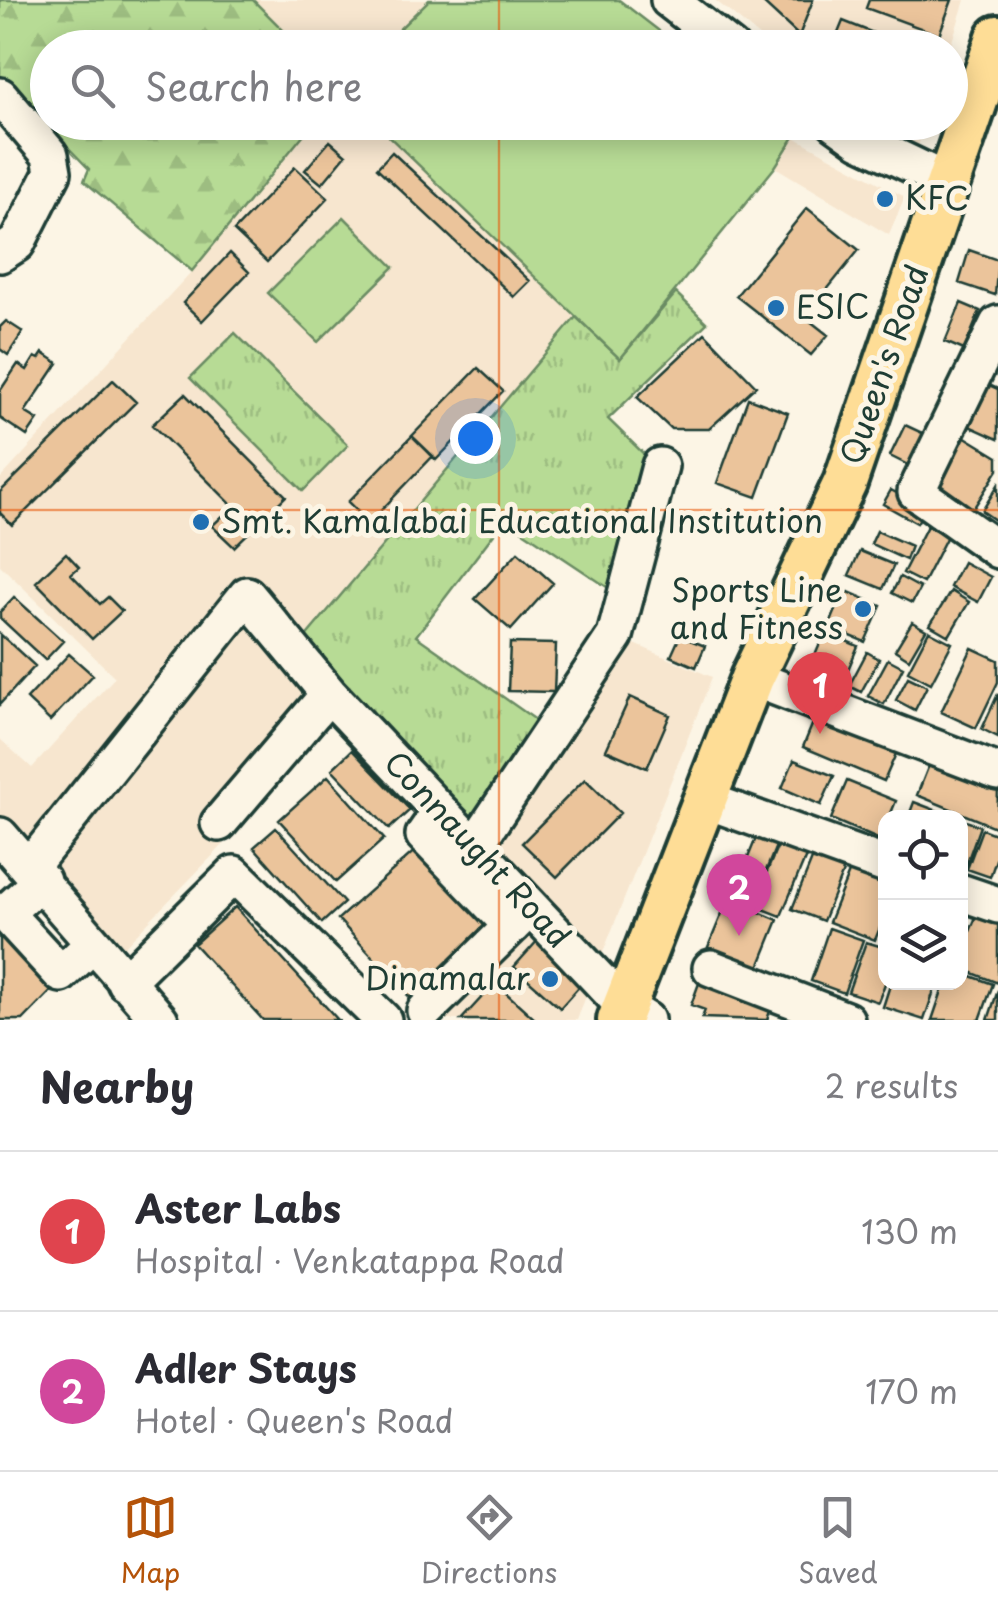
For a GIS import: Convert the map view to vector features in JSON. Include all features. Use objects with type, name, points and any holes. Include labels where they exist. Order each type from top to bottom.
[{"type":"main road","name":"Queen's Road","points":[[968,124],[998,37]]},
{"type":"main road","name":"Queen's Road","points":[[630,1015],[704,800],[752,678],[845,483],[962,140]]},
{"type":"street","points":[[671,1],[708,30]]},
{"type":"street","points":[[0,96],[30,132]]},
{"type":"street","points":[[0,254],[17,243],[53,172],[50,156],[37,140]]},
{"type":"street","points":[[860,140],[948,182]]},
{"type":"street","points":[[998,324],[916,492],[998,550]]},
{"type":"street","points":[[474,847],[615,636],[660,466]]},
{"type":"street","name":"Connaught Road","points":[[32,870],[246,595],[340,704],[474,847],[521,916],[630,1015]]},
{"type":"street","points":[[752,678],[998,772]]},
{"type":"street","points":[[219,823],[340,704]]},
{"type":"street","points":[[704,800],[878,862]]},
{"type":"street","points":[[425,1011],[521,916],[424,836],[440,812]]},
{"type":"street","points":[[0,836],[160,1020]]},
{"type":"street","points":[[0,889],[32,870]]},
{"type":"street","points":[[32,870],[6,913],[61,974],[92,945]]},
{"type":"street","points":[[125,982],[234,874],[383,1020]]},
{"type":"street","points":[[968,895],[998,905]]},
{"type":"street","points":[[711,968],[846,1020]]},
{"type":"shaded area","points":[[253,0],[429,0],[399,30],[283,30]]},
{"type":"shaded area","points":[[715,0],[965,0],[956,30],[751,30]]},
{"type":"shaded area","name":"Smt. Kamalabai Educational Institution","points":[[299,140],[393,140],[576,317],[281,664],[312,697],[204,822],[225,843],[118,953],[0,827],[0,739],[32,768],[115,677],[0,565],[0,479],[192,271]]},
{"type":"shaded area","points":[[792,140],[800,140],[905,197],[889,235],[775,167]]},
{"type":"shaded area","points":[[901,140],[920,140],[917,149]]},
{"type":"shaded area","points":[[623,639],[712,677],[600,960],[488,845]]},
{"type":"shaded area","points":[[529,926],[591,983],[577,1020],[429,1020]]},
{"type":"green space","points":[[0,0],[253,0],[283,30],[30,30],[30,108],[0,77]]},
{"type":"green space","points":[[429,0],[619,0],[658,30],[398,30]]},
{"type":"green space","points":[[61,140],[299,140],[192,271],[84,181],[89,169]]},
{"type":"green space","points":[[393,140],[792,140],[775,167],[620,359]]},
{"type":"green space","points":[[344,217],[394,267],[318,342],[268,293]]},
{"type":"green space","points":[[676,293],[707,323],[608,419],[648,458],[616,593],[505,519],[416,636],[543,725],[469,831],[298,646],[576,317],[620,359]]},
{"type":"green space","points":[[235,333],[348,445],[303,491],[190,378]]},
{"type":"building","points":[[760,0],[813,0],[801,30],[792,30]]},
{"type":"building","points":[[869,0],[952,0],[941,30],[925,30],[866,8]]},
{"type":"building","points":[[843,21],[866,30],[839,30]]},
{"type":"building","points":[[330,141],[346,155],[322,184],[305,170]]},
{"type":"building","points":[[392,152],[530,281],[514,297],[377,168]]},
{"type":"building","points":[[295,167],[328,198],[267,262],[234,231]]},
{"type":"building","points":[[807,208],[859,250],[805,317],[828,335],[811,355],[736,296]]},
{"type":"building","points":[[969,250],[998,260],[995,295],[959,283]]},
{"type":"building","points":[[230,253],[249,272],[202,321],[183,303]]},
{"type":"building","points":[[961,303],[980,311],[964,350],[945,342]]},
{"type":"building","points":[[6,321],[23,332],[8,355],[0,349],[0,327]]},
{"type":"building","points":[[705,333],[756,386],[709,429],[671,429],[637,397]]},
{"type":"building","points":[[43,353],[58,363],[25,412],[38,420],[27,436],[0,418],[0,391],[18,364],[27,370],[35,357],[39,359]]},
{"type":"building","points":[[478,368],[503,391],[436,460],[412,436]]},
{"type":"building","points":[[113,380],[136,402],[12,525],[0,513],[0,492]]},
{"type":"building","points":[[989,385],[998,389],[998,439],[969,426]]},
{"type":"building","points":[[185,394],[286,496],[234,547],[212,526],[233,506],[152,425]]},
{"type":"building","points":[[748,398],[788,413],[757,497],[717,483]]},
{"type":"building","points":[[905,425],[931,437],[916,469],[890,456]]},
{"type":"building","points":[[962,435],[998,457],[998,470],[973,509],[932,483]]},
{"type":"building","points":[[412,436],[433,456],[369,523],[348,502]]},
{"type":"building","points":[[998,485],[998,522],[982,511]]},
{"type":"building","points":[[891,490],[925,509],[917,523],[883,504]]},
{"type":"building","points":[[927,526],[947,536],[923,583],[903,573]]},
{"type":"building","points":[[877,531],[911,546],[906,560],[871,544]]},
{"type":"building","points":[[860,551],[894,565],[883,589],[849,575]]},
{"type":"building","points":[[518,552],[553,583],[511,630],[475,599]]},
{"type":"building","points":[[66,553],[79,567],[71,574],[100,604],[108,597],[122,611],[92,639],[36,582]]},
{"type":"building","points":[[963,562],[991,577],[978,602],[950,587]]},
{"type":"building","points":[[900,577],[920,588],[912,603],[892,593]]},
{"type":"building","points":[[844,590],[881,606],[865,642],[829,627]]},
{"type":"building","points":[[951,591],[969,602],[949,636],[930,625]]},
{"type":"building","points":[[14,597],[63,641],[45,660],[0,618],[0,612]]},
{"type":"building","points":[[912,622],[926,630],[909,659],[895,650]]},
{"type":"building","points":[[929,631],[952,643],[931,683],[908,671]]},
{"type":"building","points":[[825,632],[858,646],[844,679],[811,665]]},
{"type":"building","points":[[0,634],[35,666],[0,704]]},
{"type":"building","points":[[680,636],[705,646],[696,667],[671,656]]},
{"type":"building","points":[[510,643],[556,644],[554,692],[508,691]]},
{"type":"building","points":[[972,648],[998,660],[998,682],[976,728],[941,712]]},
{"type":"building","points":[[867,652],[879,659],[861,692],[849,686]]},
{"type":"building","points":[[69,654],[93,675],[50,721],[27,699]]},
{"type":"building","points":[[888,659],[903,667],[884,704],[868,696]]},
{"type":"building","points":[[908,677],[927,686],[915,710],[896,700]]},
{"type":"building","points":[[998,694],[998,737],[982,729]]},
{"type":"building","points":[[630,697],[670,715],[647,768],[606,750]]},
{"type":"building","points":[[817,713],[899,747],[884,781],[803,747]]},
{"type":"building","points":[[352,750],[410,810],[389,829],[332,769]]},
{"type":"building","points":[[794,760],[834,776],[821,805],[782,788]]},
{"type":"building","points":[[931,760],[998,787],[997,828],[968,816],[968,810],[953,810],[917,795]]},
{"type":"building","points":[[328,776],[384,839],[336,882],[279,820]]},
{"type":"building","points":[[585,779],[620,813],[557,877],[522,843]]},
{"type":"building","points":[[847,781],[896,801],[892,810],[878,810],[878,839],[831,819]]},
{"type":"building","points":[[914,802],[935,810],[911,810]]},
{"type":"building","points":[[968,822],[980,826],[968,860]]},
{"type":"building","points":[[276,828],[344,903],[322,923],[254,847]]},
{"type":"building","points":[[982,829],[998,835],[998,854],[990,877],[968,866]]},
{"type":"building","points":[[758,833],[778,841],[752,905],[732,897]]},
{"type":"building","points":[[779,843],[807,854],[781,916],[753,905]]},
{"type":"building","points":[[419,847],[495,930],[415,1003],[338,919]]},
{"type":"building","points":[[815,852],[846,864],[823,921],[792,909]]},
{"type":"building","points":[[852,865],[878,876],[875,940],[829,922]]},
{"type":"building","points":[[728,899],[778,920],[759,967],[708,947]]},
{"type":"building","points":[[235,907],[338,1020],[263,1020],[194,944]]},
{"type":"building","points":[[979,910],[998,918],[998,983],[968,971],[968,936]]},
{"type":"building","points":[[0,928],[60,982],[23,1020],[0,1020]]},
{"type":"building","points":[[829,928],[863,940],[844,993],[811,981]]},
{"type":"building","points":[[539,939],[584,981],[560,1008],[514,967]]},
{"type":"building","points":[[866,942],[878,946],[878,990],[883,990],[878,1002],[848,992]]},
{"type":"building","points":[[968,975],[993,984],[980,1020],[932,1020],[942,990],[968,990]]},
{"type":"building","points":[[495,983],[536,1020],[461,1020]]},
{"type":"building","points":[[699,983],[771,1008],[767,1020],[702,1018],[705,1010],[691,1005]]},
{"type":"building","points":[[888,990],[934,990],[924,1020],[883,1007]]},
{"type":"building","points":[[998,990],[998,1020],[988,1020]]},
{"type":"place","name":"KFC","points":[[885,199]]},
{"type":"place","name":"ESIC","points":[[776,308]]},
{"type":"place","name":"Smt. Kamalabai Educational Institution","points":[[201,522]]},
{"type":"place","name":"Sports Line and Fitness","points":[[863,609]]},
{"type":"place","name":"Aster Labs","points":[[820,734]]},
{"type":"place","name":"Adler Stays","points":[[739,936]]},
{"type":"place","name":"Dinamalar","points":[[550,979]]}]
